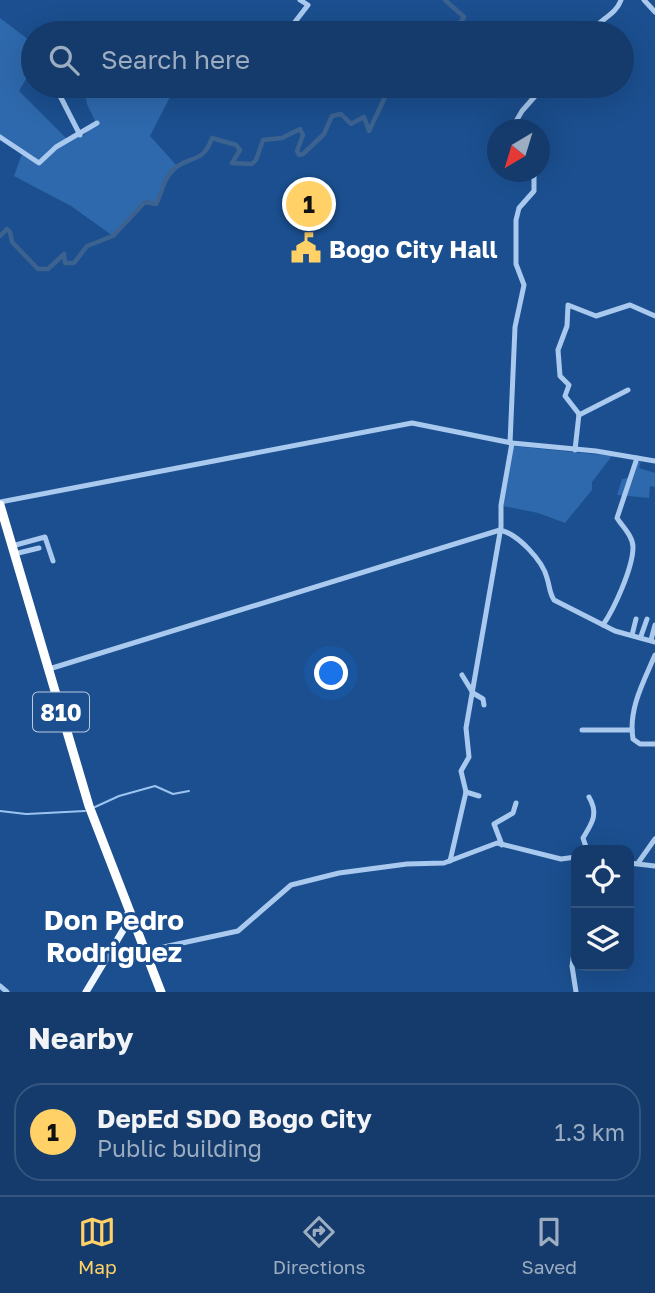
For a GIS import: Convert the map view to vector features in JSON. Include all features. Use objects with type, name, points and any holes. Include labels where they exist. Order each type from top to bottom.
[{"type":"highway","name":"810","points":[[0,504],[89,806],[161,992]]},
{"type":"main road","points":[[86,992],[131,915]]},
{"type":"street","points":[[296,21],[308,5],[300,0]]},
{"type":"street","points":[[598,21],[619,6],[621,0]]},
{"type":"street","points":[[644,0],[655,12]]},
{"type":"street","points":[[61,98],[80,135]]},
{"type":"street","points":[[517,119],[533,98]]},
{"type":"street","points":[[0,138],[39,163],[56,147],[97,123]]},
{"type":"street","points":[[450,861],[466,792],[461,771],[469,757],[466,728],[500,530],[501,505],[511,443],[515,327],[524,285],[516,264],[516,220],[519,208],[534,191],[534,182]]},
{"type":"street","points":[[575,450],[579,414],[565,396],[569,384],[560,376],[558,350],[570,309],[596,316],[630,305],[655,316]]},
{"type":"street","points":[[578,416],[628,390]]},
{"type":"street","points":[[0,504],[412,423],[511,443],[655,461]]},
{"type":"street","points":[[606,625],[615,608],[633,547],[630,536],[617,518],[636,458]]},
{"type":"street","points":[[49,669],[500,530],[521,541],[547,576],[549,592],[554,600],[606,625],[653,641],[655,625]]},
{"type":"street","points":[[13,550],[46,537],[53,561]]},
{"type":"street","points":[[13,550],[38,548]]},
{"type":"street","points":[[632,635],[636,619]]},
{"type":"street","points":[[641,636],[647,620]]},
{"type":"street","points":[[655,655],[637,695],[632,730],[633,738],[640,744],[655,744]]},
{"type":"street","points":[[462,675],[473,693],[483,699],[484,705]]},
{"type":"street","points":[[582,730],[632,730]]},
{"type":"street","points":[[466,792],[479,796]]},
{"type":"street","points":[[585,845],[583,838],[594,820],[594,809],[589,797]]},
{"type":"street","points":[[502,845],[494,824],[513,813],[516,803]]},
{"type":"street","points":[[638,863],[655,839]]},
{"type":"street","points":[[145,951],[242,929],[296,883],[353,870],[450,861],[493,843],[561,859],[571,858]]},
{"type":"street","points":[[634,863],[655,866]]},
{"type":"street","points":[[111,916],[131,915]]},
{"type":"street","points":[[573,971],[576,992]]},
{"type":"street","points":[[0,986],[7,992]]},
{"type":"shaded area","points":[[0,18],[21,34],[21,98],[26,98],[66,138],[83,136],[96,123],[86,98],[169,98],[150,136],[178,167],[162,186],[159,202],[145,202],[113,236],[71,206],[14,176],[23,151],[0,138]]},
{"type":"shaded area","points":[[513,446],[612,456],[592,482],[592,490],[565,523],[538,513],[503,506]]},
{"type":"shaded area","points":[[637,462],[641,462],[639,468],[655,473],[655,487],[650,486],[649,498],[617,495],[622,479],[631,477]]},
{"type":"waterway","points":[[445,0],[464,17],[462,21]]},
{"type":"waterway","points":[[0,236],[7,229],[12,242],[38,269],[48,269],[64,254],[65,263],[74,263],[87,246],[113,236],[145,202],[156,204],[170,173],[205,152],[212,138],[236,145],[240,150],[232,163],[252,164],[263,140],[282,138],[300,129],[303,135],[297,151],[299,155],[324,134],[332,116],[341,114],[351,124],[364,117],[369,131],[385,98]]},
{"type":"waterway","points":[[95,807],[119,796],[155,786],[173,794],[189,791]]},
{"type":"waterway","points":[[0,811],[26,814]]},
{"type":"waterway","points":[[27,814],[85,811]]},
{"type":"place","name":"DepEd SDO Bogo City","points":[[309,204]]},
{"type":"place","name":"Bogo City Hall","points":[[306,248]]},
{"type":"district","name":"Don Pedro Rodriguez","points":[[114,935]]}]
